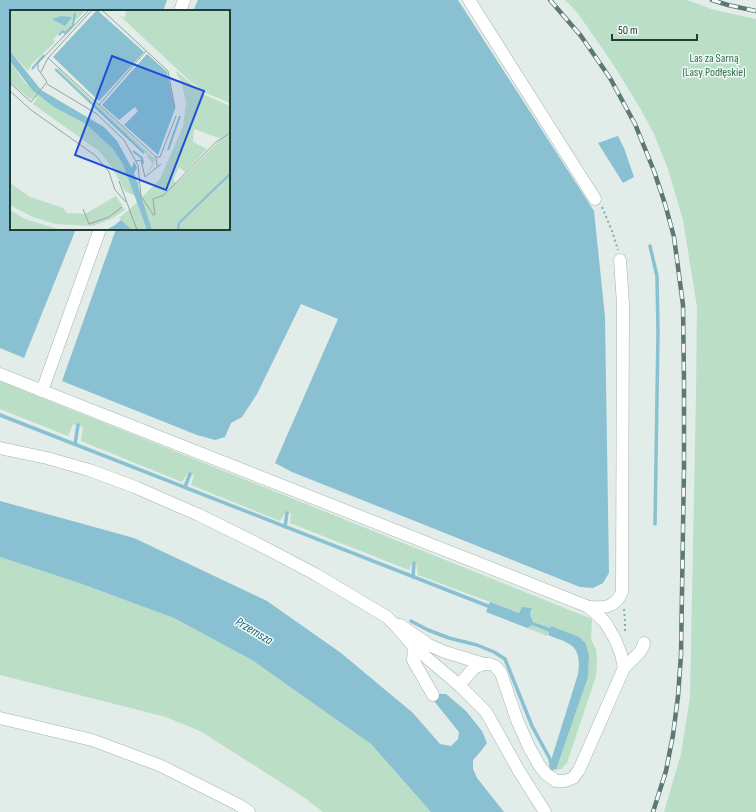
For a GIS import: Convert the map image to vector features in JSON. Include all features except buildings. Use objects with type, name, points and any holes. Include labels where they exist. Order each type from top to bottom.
[{"type":"lane","points":[[180,10],[184,0]]},
{"type":"lane","points":[[469,0],[598,203]]},
{"type":"lane","points":[[42,391],[100,230]]},
{"type":"lane","points":[[0,374],[589,607],[600,608],[609,606],[616,602],[622,592],[623,304],[620,260]]},
{"type":"lane","points":[[0,448],[47,458],[89,470],[135,487],[256,543],[315,574],[408,630],[429,645],[445,652],[495,666],[501,674],[517,720],[529,747],[546,774],[556,781],[565,781],[573,778],[579,770],[624,668],[639,653],[644,643]]},
{"type":"lane","points":[[589,607],[605,622],[615,639],[624,668]]},
{"type":"lane","points":[[386,617],[414,647],[459,685],[486,712],[518,771],[545,812]]},
{"type":"lane","points":[[414,647],[413,660],[433,695]]},
{"type":"lane","points":[[459,685],[474,668],[484,664]]},
{"type":"lane","points":[[0,718],[100,742],[159,765],[239,805],[249,812]]},
{"type":"path","points":[[598,203],[604,212],[615,239],[620,260]]},
{"type":"green space","name":"Las za Sarną (Lasy Podłęskie)","points":[[565,0],[687,0],[714,10],[756,19],[756,812],[664,812],[681,754],[690,697],[697,307],[683,220],[668,169],[654,134],[613,64],[577,12]]},
{"type":"green space","points":[[0,381],[592,619],[591,639],[596,649],[596,676],[567,763],[561,769],[556,770],[588,677],[589,656],[551,626],[550,628],[533,622],[530,614],[532,609],[522,607],[519,613],[418,575],[416,563],[412,563],[409,570],[290,523],[291,513],[285,513],[280,521],[191,485],[194,475],[187,474],[182,482],[81,441],[83,427],[73,424],[68,436],[0,409]]},
{"type":"green space","points":[[0,557],[79,583],[174,618],[252,660],[371,744],[431,812],[323,812],[305,798],[202,732],[166,717],[0,675]]},
{"type":"green space","points":[[532,625],[549,632],[547,636],[527,628]]},
{"type":"water","points":[[0,0],[167,0],[163,10],[10,10],[10,230],[76,230],[24,358],[0,348]]},
{"type":"water","points":[[198,0],[458,0],[594,211],[605,317],[609,573],[603,583],[593,588],[580,587],[292,472],[275,463],[338,319],[301,304],[257,394],[242,417],[231,423],[225,437],[215,440],[197,435],[62,381],[116,230],[230,230],[230,10],[193,10]]},
{"type":"water","points":[[618,136],[624,148],[634,177],[623,183],[598,143]]},
{"type":"water","name":"Przemsza","points":[[0,501],[134,538],[267,601],[341,653],[413,713],[440,744],[451,746],[458,739],[459,732],[434,701],[439,694],[446,694],[466,711],[482,731],[487,743],[473,760],[473,769],[477,778],[504,812],[431,812],[371,744],[252,660],[174,618],[79,583],[0,557]]},
{"type":"water","points":[[490,602],[519,613],[522,607],[532,608],[530,614],[533,622],[550,628],[551,626],[579,637],[586,644],[589,656],[588,677],[556,770],[549,767],[578,674],[579,664],[576,651],[569,644],[548,635],[549,632],[532,625],[527,628],[486,612]]},
{"type":"waterway","points":[[650,246],[657,276],[658,333],[655,524]]},
{"type":"waterway","points":[[0,415],[493,608]]},
{"type":"waterway","points":[[75,444],[78,425]]},
{"type":"waterway","points":[[185,487],[190,474]]},
{"type":"waterway","points":[[285,527],[287,513]]},
{"type":"waterway","points":[[413,577],[414,563]]},
{"type":"waterway","points":[[411,621],[428,630],[449,638],[477,645],[494,652],[505,659],[532,726],[550,759],[552,769]]},
{"type":"railway","points":[[550,0],[581,36],[610,78],[635,124],[654,171],[674,237],[683,305],[684,467],[681,655],[673,735],[666,771],[653,812]]},
{"type":"railway","points":[[712,0],[756,11]]}]
